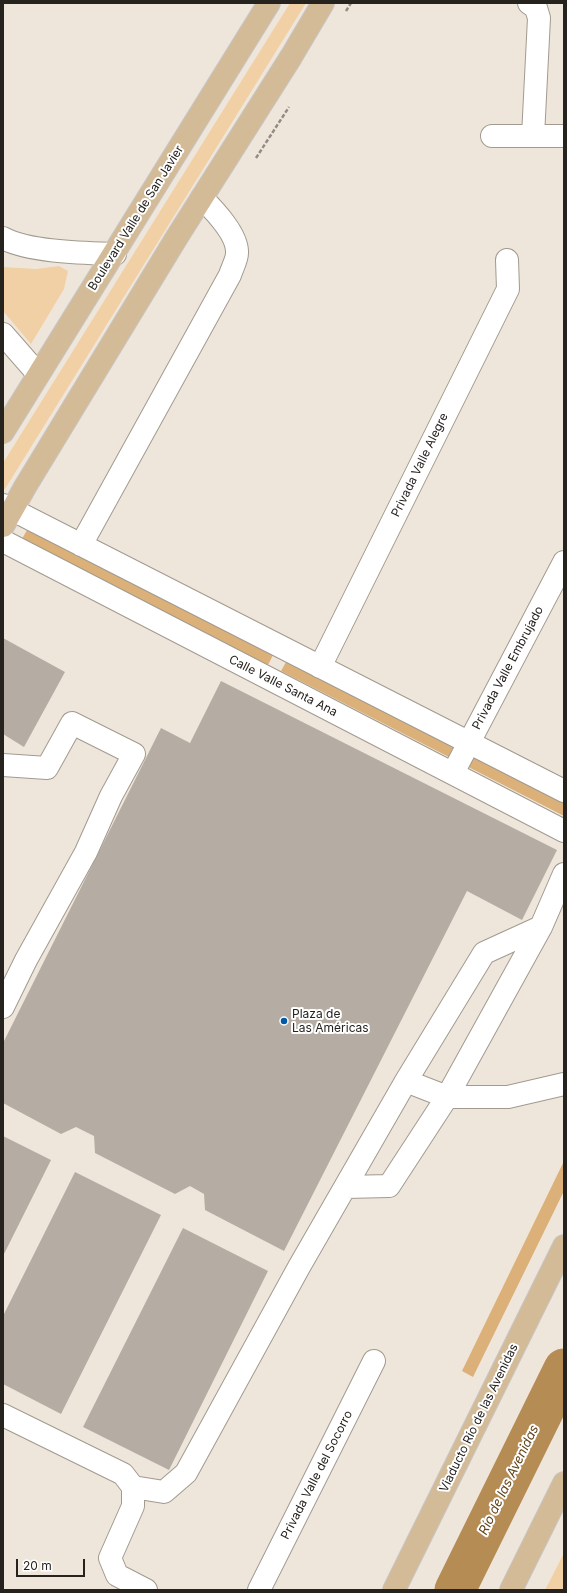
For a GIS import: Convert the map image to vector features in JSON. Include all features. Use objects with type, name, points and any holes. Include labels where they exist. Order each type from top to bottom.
[{"type":"main road","name":"Boulevard Valle de San Javier","points":[[3,432],[38,374],[115,254],[269,3]]},
{"type":"main road","points":[[6,514],[291,57],[323,3]]},
{"type":"main road","name":"Viaducto Río de las Avenidas","points":[[394,1590],[564,1246]]},
{"type":"main road","points":[[511,1590],[564,1483]]},
{"type":"street","points":[[529,3],[536,8],[539,18],[533,136]]},
{"type":"street","points":[[492,136],[564,136]]},
{"type":"street","points":[[81,545],[230,275],[238,254],[234,238],[216,212],[202,198]]},
{"type":"street","points":[[3,238],[15,244],[83,253],[115,254]]},
{"type":"street","name":"Privada Valle Alegre","points":[[320,667],[508,288],[507,260]]},
{"type":"street","points":[[3,334],[38,374]]},
{"type":"street","points":[[6,514],[81,545],[564,791]]},
{"type":"street","name":"Calle Valle Santa Ana","points":[[3,541],[564,830]]},
{"type":"street","name":"Privada Valle Embrujado","points":[[453,773],[564,562]]},
{"type":"street","points":[[273,680],[287,650]]},
{"type":"street","points":[[3,765],[47,768],[72,724],[134,754],[111,796],[86,852],[26,960],[3,1007]]},
{"type":"street","points":[[346,1187],[389,1186],[448,1097],[540,927],[559,900],[564,874]]},
{"type":"street","points":[[133,1487],[164,1492],[186,1473],[299,1267],[406,1081],[484,953],[540,927]]},
{"type":"street","points":[[406,1081],[448,1097],[508,1097],[564,1084]]},
{"type":"street","name":"Privada Valle del Socorro","points":[[259,1590],[374,1361]]},
{"type":"street","points":[[3,1415],[123,1474],[133,1487],[133,1506],[110,1558],[117,1575],[146,1590]]},
{"type":"shaded area","points":[[290,3],[306,3],[5,489],[3,488],[3,463]]},
{"type":"shaded area","points":[[59,266],[68,271],[64,289],[31,344],[3,311],[3,267],[36,269]]},
{"type":"shaded area","points":[[27,530],[273,655],[268,665],[22,539]]},
{"type":"shaded area","points":[[286,662],[564,803],[564,816],[281,671]]},
{"type":"shaded area","points":[[564,1161],[564,1191],[473,1377],[462,1371]]},
{"type":"shaded area","points":[[564,1553],[564,1590],[545,1590]]},
{"type":"building","points":[[3,638],[65,672],[24,747],[3,734]]},
{"type":"building","points":[[221,681],[557,850],[522,920],[467,891],[284,1251],[205,1210],[204,1194],[190,1186],[175,1194],[95,1153],[94,1136],[76,1127],[61,1134],[3,1103],[3,1043],[161,728],[190,743]]},
{"type":"building","points":[[3,1136],[51,1160],[3,1256]]},
{"type":"building","points":[[75,1172],[161,1215],[61,1414],[3,1384],[3,1316]]},
{"type":"building","points":[[183,1228],[268,1271],[169,1470],[83,1427]]},
{"type":"waterway","name":"Río de las Avenidas","points":[[455,1590],[564,1369]]},
{"type":"place","name":"Plaza de Las Américas","points":[[284,1021]]}]
